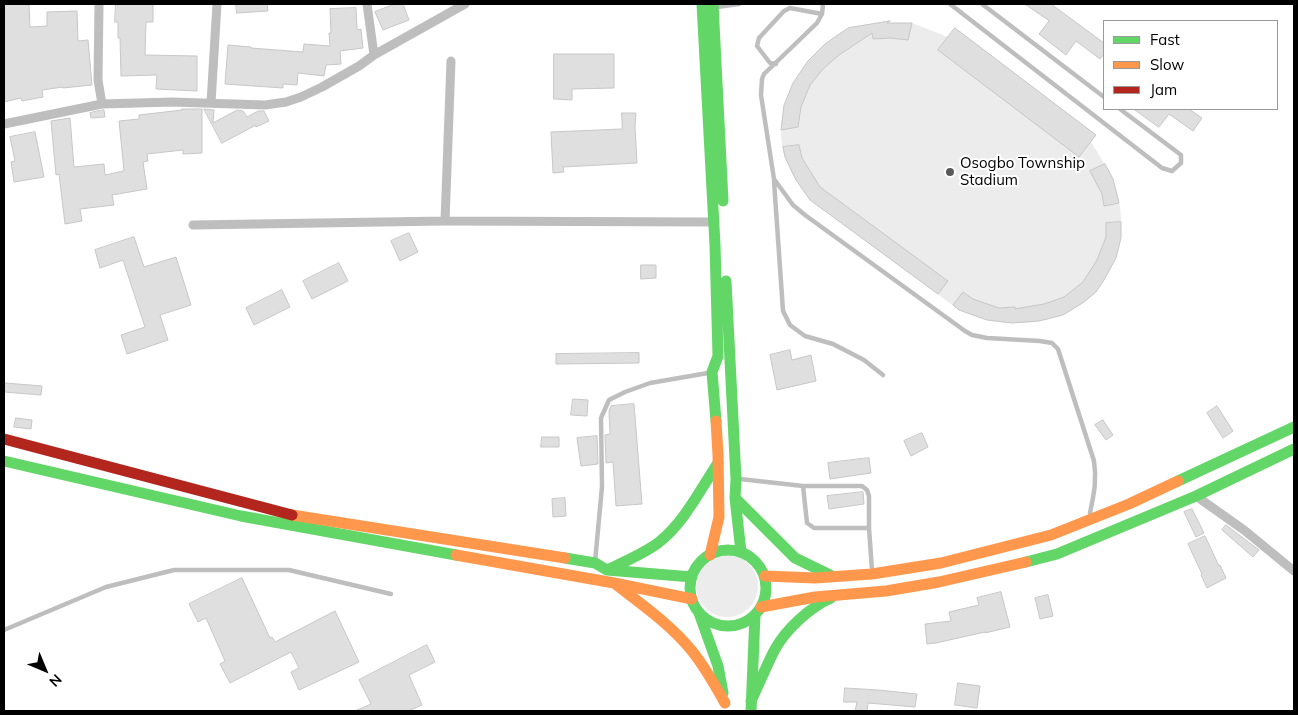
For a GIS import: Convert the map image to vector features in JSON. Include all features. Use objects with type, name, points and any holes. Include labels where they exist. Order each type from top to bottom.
[{"type":"main road","points":[[709,5],[718,356],[712,372],[718,463],[718,517],[710,555]]},
{"type":"main road","points":[[709,5],[736,479],[735,498],[741,552]]},
{"type":"main road","points":[[765,576],[815,578],[872,574],[941,562],[1051,535],[1129,504],[1294,427]]},
{"type":"main road","points":[[4,439],[287,514],[595,563],[607,570],[692,578]]},
{"type":"main road","points":[[699,613],[709,621],[720,626],[733,626],[744,622],[758,611],[815,597],[886,590],[939,582],[1057,554],[1196,496],[1294,448]]},
{"type":"main road","points":[[4,461],[241,516],[692,600]]},
{"type":"main road","points":[[607,570],[663,539],[684,515],[718,463]]},
{"type":"main road","points":[[735,498],[795,558],[833,577]]},
{"type":"main road","points":[[725,707],[718,666],[699,613],[692,600],[690,588],[692,578],[699,564],[710,555],[725,550],[741,552],[749,556],[756,561],[765,576],[766,592],[758,611],[751,706]]},
{"type":"main road","points":[[614,584],[658,617],[687,645],[707,672],[725,707]]},
{"type":"main road","points":[[751,706],[775,648],[802,616],[824,601],[839,594]]},
{"type":"street","points":[[99,4],[98,80],[102,104]]},
{"type":"street","points":[[211,103],[217,4]]},
{"type":"street","points":[[366,4],[374,55]]},
{"type":"street","points":[[4,124],[102,104],[172,102],[265,106],[286,102],[322,87],[359,66],[374,55],[465,4]]},
{"type":"street","points":[[446,221],[451,61]]},
{"type":"street","points":[[193,225],[446,221],[714,222]]},
{"type":"street","points":[[1196,496],[1251,536],[1294,571]]},
{"type":"lane","points":[[709,5],[739,4]]},
{"type":"lane","points":[[823,4],[822,14],[817,23],[764,74],[761,95],[774,179],[784,311],[790,325],[805,336],[833,344],[864,360],[883,375]]},
{"type":"lane","points":[[950,4],[1162,168],[1172,171],[1181,163],[1181,155],[1121,110]]},
{"type":"lane","points":[[982,4],[1103,96]]},
{"type":"lane","points":[[776,64],[770,63],[758,46],[759,38],[784,11],[790,8],[822,14]]},
{"type":"lane","points":[[774,179],[793,205],[805,215],[972,335],[987,338],[1040,341],[1052,343],[1058,349],[1094,461],[1096,487],[1089,521]]},
{"type":"lane","points":[[595,563],[602,487],[601,418],[610,400],[650,383],[712,372]]},
{"type":"lane","points":[[736,479],[803,486],[862,486],[867,490],[869,496],[872,574]]},
{"type":"lane","points":[[803,486],[807,524],[810,527],[869,528]]},
{"type":"lane","points":[[4,630],[106,588],[174,570],[289,570],[391,594]]},
{"type":"shaded area","name":"Osogbo Township Stadium","points":[[881,23],[912,23],[948,37],[955,28],[1096,135],[1091,142],[1108,170],[1119,201],[1121,238],[1098,287],[1084,303],[1059,316],[1045,320],[1016,323],[984,319],[959,310],[810,200],[792,174],[785,157],[782,120],[786,101],[804,67],[831,39],[850,28]]},
{"type":"shaded area","points":[[727,555],[739,557],[749,564],[756,574],[758,586],[756,598],[749,608],[739,615],[727,617],[715,615],[705,608],[698,598],[696,586],[698,574],[705,564],[715,557]]},
{"type":"building","points":[[4,4],[29,4],[30,27],[47,26],[47,12],[77,11],[78,41],[88,40],[92,85],[42,90],[43,97],[22,101],[21,98],[4,102]]},
{"type":"building","points":[[116,4],[153,4],[153,22],[146,22],[145,55],[197,56],[197,91],[156,89],[157,75],[121,76],[120,38],[118,38],[118,22],[115,22]]},
{"type":"building","points":[[236,4],[267,4],[268,11],[237,13]]},
{"type":"building","points":[[395,4],[403,4],[409,20],[383,30],[375,12]]},
{"type":"building","points":[[1025,4],[1051,4],[1103,42],[1103,55],[1100,59],[1076,41],[1066,55],[1039,34],[1049,21]]},
{"type":"building","points":[[356,8],[357,30],[361,29],[363,48],[340,51],[341,64],[326,65],[324,76],[298,73],[297,85],[283,84],[283,88],[225,84],[228,45],[303,52],[304,44],[330,46],[330,9]]},
{"type":"building","points":[[890,21],[887,23],[912,23],[908,40],[891,38],[873,39],[872,33],[839,55],[823,69],[810,85],[801,107],[798,127],[781,130],[784,105],[793,83],[808,61],[825,44],[848,28]]},
{"type":"building","points":[[955,28],[1096,135],[1079,157],[938,50]]},
{"type":"building","points":[[554,54],[614,54],[614,88],[572,89],[572,100],[554,99]]},
{"type":"building","points":[[182,109],[202,109],[202,153],[183,154],[183,150],[147,154],[148,161],[143,162],[147,189],[112,195],[114,205],[80,209],[82,221],[65,224],[59,174],[56,175],[51,121],[70,118],[74,167],[104,164],[105,175],[124,171],[119,121],[139,119],[139,115]]},
{"type":"building","points":[[204,109],[214,110],[213,123],[237,110],[243,111],[247,117],[258,111],[264,111],[269,121],[256,127],[256,125],[222,143]]},
{"type":"building","points":[[104,110],[105,117],[91,118],[90,113]]},
{"type":"building","points":[[1135,110],[1190,110],[1202,118],[1193,131],[1169,114],[1159,127]]},
{"type":"building","points":[[622,113],[636,113],[637,163],[563,167],[564,172],[553,173],[551,132],[622,129]]},
{"type":"building","points":[[35,132],[44,177],[14,182],[11,162],[15,161],[10,137]]},
{"type":"building","points":[[799,145],[802,158],[820,187],[948,281],[938,294],[810,200],[796,180],[785,157],[783,147]]},
{"type":"building","points":[[1105,164],[1113,179],[1119,203],[1104,206],[1102,194],[1090,171]]},
{"type":"building","points":[[1121,222],[1121,238],[1116,258],[1104,280],[1096,292],[1063,315],[1039,321],[1012,323],[987,320],[959,310],[953,305],[963,292],[973,299],[999,308],[1015,307],[1015,309],[1044,304],[1064,297],[1083,282],[1097,260],[1106,237],[1106,223]]},
{"type":"building","points":[[409,233],[418,252],[400,261],[391,241]]},
{"type":"building","points":[[134,237],[144,267],[176,257],[191,305],[160,315],[168,340],[127,354],[121,335],[145,327],[123,260],[100,268],[95,250]]},
{"type":"building","points":[[339,263],[348,281],[312,299],[303,281]]},
{"type":"building","points":[[641,265],[656,265],[656,278],[641,279]]},
{"type":"building","points":[[282,290],[290,307],[254,325],[246,308]]},
{"type":"building","points":[[790,350],[792,360],[811,355],[816,381],[777,390],[770,355]]},
{"type":"building","points":[[639,353],[639,363],[556,364],[556,354]]},
{"type":"building","points":[[5,383],[42,386],[41,395],[4,392]]},
{"type":"building","points":[[573,399],[588,400],[587,416],[571,415]]},
{"type":"building","points":[[634,404],[642,504],[616,506],[613,462],[606,463],[605,435],[610,434],[609,411],[611,406]]},
{"type":"building","points":[[1217,406],[1233,431],[1223,438],[1207,413]]},
{"type":"building","points":[[16,418],[32,420],[31,429],[14,427]]},
{"type":"building","points":[[1103,420],[1113,435],[1106,440],[1095,425]]},
{"type":"building","points":[[922,433],[928,447],[911,456],[904,441]]},
{"type":"building","points":[[597,436],[598,464],[581,466],[577,438]]},
{"type":"building","points":[[542,437],[559,437],[559,447],[541,447]]},
{"type":"building","points":[[869,458],[871,473],[830,479],[828,463]]},
{"type":"building","points":[[863,492],[864,504],[829,509],[827,496]]},
{"type":"building","points":[[565,498],[566,516],[553,517],[552,499]]},
{"type":"building","points":[[1192,509],[1204,533],[1196,537],[1184,512]]},
{"type":"building","points":[[1226,525],[1259,550],[1253,557],[1222,530]]},
{"type":"building","points":[[1205,536],[1226,578],[1207,588],[1188,544]]},
{"type":"building","points":[[242,578],[270,638],[272,637],[275,642],[335,611],[359,662],[299,690],[291,672],[299,668],[291,652],[230,683],[220,664],[225,661],[206,618],[198,622],[189,604]]},
{"type":"building","points":[[1001,592],[1010,627],[927,644],[925,624],[951,621],[949,612],[979,605],[977,598]]},
{"type":"building","points":[[1048,595],[1053,616],[1040,619],[1035,598]]},
{"type":"building","points":[[427,645],[435,662],[409,675],[422,705],[408,711],[355,711],[371,704],[359,680]]},
{"type":"building","points":[[958,683],[980,686],[977,708],[955,705]]},
{"type":"building","points":[[845,688],[917,694],[915,707],[868,703],[867,711],[855,711],[857,702],[844,702]]},
{"type":"traffic: fast","points":[[702,4],[715,245],[718,356],[712,372],[716,421]]},
{"type":"traffic: fast","points":[[713,4],[723,201]]},
{"type":"traffic: fast","points":[[726,281],[736,479],[735,498],[741,552]]},
{"type":"traffic: fast","points":[[1178,481],[1294,427]]},
{"type":"traffic: fast","points":[[1026,562],[1057,554],[1196,496],[1294,449]]},
{"type":"traffic: fast","points":[[4,461],[241,516],[456,555]]},
{"type":"traffic: fast","points":[[607,570],[646,551],[667,535],[691,506],[718,463]]},
{"type":"traffic: fast","points":[[735,498],[795,558],[830,575]]},
{"type":"traffic: fast","points":[[728,550],[743,553],[755,561],[763,573],[766,588],[763,603],[755,615],[743,623],[728,626],[713,623],[701,615],[693,603],[690,588],[693,573],[701,561],[713,553],[728,550]]},
{"type":"traffic: fast","points":[[565,558],[595,563],[607,570],[692,577]]},
{"type":"traffic: fast","points":[[751,701],[774,651],[791,627],[815,607],[831,598]]},
{"type":"traffic: fast","points":[[699,613],[718,666],[723,693]]},
{"type":"traffic: fast","points":[[751,711],[755,615]]},
{"type":"traffic: slow","points":[[710,555],[719,517],[716,421]]},
{"type":"traffic: slow","points":[[765,576],[815,578],[872,574],[941,563],[1051,535],[1129,504],[1178,481]]},
{"type":"traffic: slow","points":[[292,515],[565,558]]},
{"type":"traffic: slow","points":[[456,555],[692,599]]},
{"type":"traffic: slow","points":[[761,607],[815,597],[886,591],[939,582],[1026,562]]},
{"type":"traffic: slow","points":[[614,583],[655,615],[683,641],[701,663],[725,703]]},
{"type":"traffic: jam","points":[[4,439],[292,515]]},
{"type":"place","name":"Osogbo Township Stadium","points":[[950,172]]}]
